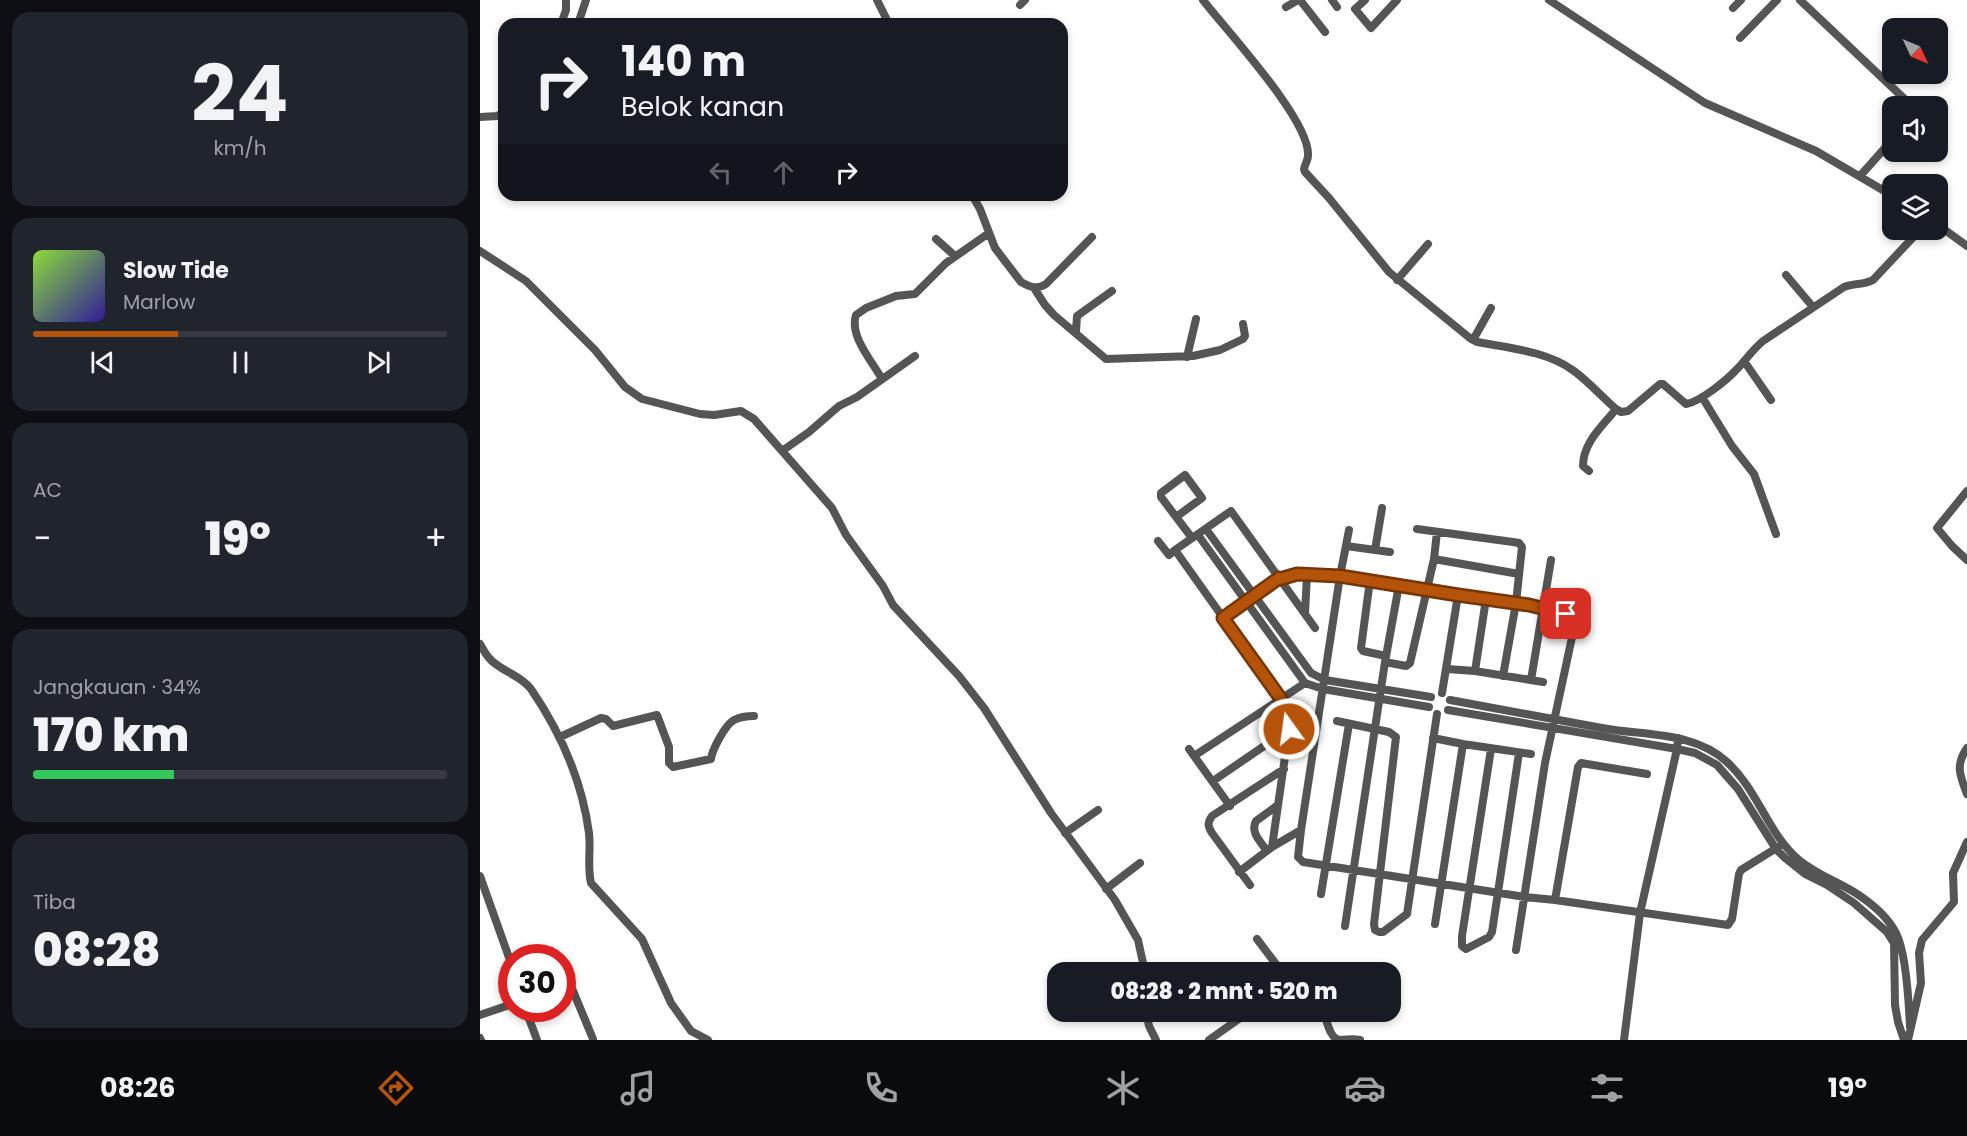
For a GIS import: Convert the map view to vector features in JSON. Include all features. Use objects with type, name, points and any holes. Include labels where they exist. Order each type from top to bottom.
[{"type":"street","points":[[563,18],[566,0]]},
{"type":"street","points":[[580,18],[586,0]]},
{"type":"street","points":[[877,0],[886,18]]},
{"type":"street","points":[[1203,0],[1255,65],[1304,134],[1308,157],[1305,172],[1397,280],[1473,340],[1537,354],[1562,363],[1575,371],[1621,412],[1628,411],[1660,384],[1663,384],[1686,404],[1702,397],[1735,372],[1751,351],[1763,341],[1844,287],[1873,280],[1911,240]]},
{"type":"street","points":[[1286,7],[1299,0],[1325,32]]},
{"type":"street","points":[[1332,0],[1337,8]]},
{"type":"street","points":[[1365,0],[1355,9],[1371,28],[1397,0]]},
{"type":"street","points":[[1549,0],[1705,103],[1816,151],[1882,189]]},
{"type":"street","points":[[1733,8],[1741,0]]},
{"type":"street","points":[[1740,38],[1777,0]]},
{"type":"street","points":[[1800,0],[1901,96]]},
{"type":"street","points":[[480,117],[498,116]]},
{"type":"street","points":[[1860,176],[1882,151]]},
{"type":"street","points":[[976,201],[995,248],[1022,282],[1034,288],[1054,315],[1076,331],[1106,359],[1187,357],[1220,350],[1242,341],[1245,336],[1243,324]]},
{"type":"street","points":[[1948,232],[1967,246]]},
{"type":"street","points":[[882,379],[857,336],[854,325],[856,315],[866,308],[896,296],[915,294],[955,256],[989,233]]},
{"type":"street","points":[[1034,288],[1046,284],[1092,237]]},
{"type":"street","points":[[936,239],[955,256]]},
{"type":"street","points":[[1397,280],[1428,244]]},
{"type":"street","points":[[480,251],[526,281],[595,350],[625,387],[642,399],[700,414],[746,412],[832,508],[846,535],[883,586],[893,605],[979,701],[1065,833],[1115,900],[1138,940],[1143,962]]},
{"type":"street","points":[[1786,275],[1813,307]]},
{"type":"street","points":[[1076,331],[1077,316],[1112,291]]},
{"type":"street","points":[[1473,340],[1491,308]]},
{"type":"street","points":[[1187,357],[1196,319]]},
{"type":"street","points":[[782,451],[809,432],[839,406],[915,356]]},
{"type":"street","points":[[1744,361],[1771,400]]},
{"type":"street","points":[[1702,397],[1732,447],[1754,474],[1776,534]]},
{"type":"street","points":[[1589,471],[1583,466],[1587,448],[1592,437],[1616,409]]},
{"type":"street","points":[[1176,516],[1202,498],[1185,475],[1161,493],[1161,497],[1176,516],[1195,536],[1305,683],[1323,689],[1429,707],[1437,714],[1444,714],[1448,710],[1450,700]]},
{"type":"street","points":[[1967,491],[1937,528],[1967,560]]},
{"type":"street","points":[[1375,550],[1383,508]]},
{"type":"street","points":[[1158,541],[1169,555],[1231,512],[1315,628]]},
{"type":"street","points":[[1206,529],[1311,673],[1325,680],[1431,697]]},
{"type":"street","points":[[1417,529],[1519,543],[1522,547],[1516,603],[1503,676]]},
{"type":"street","points":[[1349,530],[1301,830],[1298,857],[1303,862],[1525,897],[1728,925],[1732,919],[1738,874],[1779,847]]},
{"type":"street","points":[[1370,580],[1361,648],[1363,651],[1406,666],[1410,663],[1434,559],[1437,532]]},
{"type":"street","points":[[1346,546],[1390,552]]},
{"type":"street","points":[[1175,550],[1281,699],[1289,720],[1284,769],[1269,849]]},
{"type":"street","points":[[1434,559],[1519,574]]},
{"type":"street","points":[[1531,680],[1551,560]]},
{"type":"street","points":[[1223,618],[1279,578],[1297,574],[1370,580],[1542,607],[1566,614],[1574,628],[1553,718],[1516,950]]},
{"type":"street","points":[[1305,613],[1306,575]]},
{"type":"street","points":[[1345,926],[1399,585]]},
{"type":"street","points":[[1442,693],[1458,595]]},
{"type":"street","points":[[1474,671],[1486,599]]},
{"type":"street","points":[[480,644],[495,664],[529,686],[560,737],[576,775],[585,805],[591,849],[591,883],[642,939],[670,1003],[691,1031],[708,1040]]},
{"type":"street","points":[[1447,669],[1543,682]]},
{"type":"street","points":[[1194,756],[1305,683]]},
{"type":"street","points":[[1429,707],[1431,697],[1436,693],[1442,693],[1450,700],[1604,729],[1678,738],[1708,748],[1728,762],[1747,783],[1779,847],[1809,868],[1856,893],[1890,924],[1900,942],[1910,1028]]},
{"type":"street","points":[[1448,710],[1677,749],[1706,758],[1729,778],[1779,847],[1805,874],[1844,896],[1887,932],[1894,943],[1895,1005],[1898,1022],[1906,1040]]},
{"type":"street","points":[[1337,721],[1393,734],[1397,742],[1374,924],[1378,933],[1383,932],[1407,914],[1437,714]]},
{"type":"street","points":[[560,737],[601,718],[606,719],[613,726],[657,716],[669,747],[669,763],[674,767],[711,759],[712,751],[732,721],[754,716]]},
{"type":"street","points":[[1321,894],[1349,724]]},
{"type":"street","points":[[1212,782],[1289,729]]},
{"type":"street","points":[[1433,738],[1531,754]]},
{"type":"street","points":[[1624,1040],[1640,913],[1678,738]]},
{"type":"street","points":[[1435,924],[1463,744]]},
{"type":"street","points":[[1967,748],[1961,757],[1959,770],[1967,794]]},
{"type":"street","points":[[1189,749],[1230,806]]},
{"type":"street","points":[[1491,749],[1462,936],[1462,946],[1466,949],[1483,941],[1492,932],[1519,753]]},
{"type":"street","points":[[1555,900],[1578,766],[1581,763],[1647,774]]},
{"type":"street","points":[[1250,885],[1208,826],[1209,821],[1212,816],[1284,769]]},
{"type":"street","points":[[1269,849],[1254,832],[1254,824],[1256,820],[1278,805]]},
{"type":"street","points":[[1065,833],[1098,810]]},
{"type":"street","points":[[1239,872],[1269,849],[1301,830]]},
{"type":"street","points":[[1906,1040],[1921,983],[1920,946],[1925,936],[1954,902],[1953,873],[1967,842]]},
{"type":"street","points":[[1106,889],[1140,863]]},
{"type":"street","points":[[480,876],[504,944]]},
{"type":"street","points":[[480,906],[489,903]]},
{"type":"street","points":[[1870,916],[1876,909]]},
{"type":"street","points":[[1257,939],[1274,962]]},
{"type":"street","points":[[576,998],[593,1039]]},
{"type":"street","points":[[480,1015],[498,1009]]},
{"type":"street","points":[[530,1022],[537,1040]]},
{"type":"street","points":[[1148,1022],[1156,1040]]},
{"type":"street","points":[[1209,1040],[1234,1022]]},
{"type":"street","points":[[1327,1022],[1335,1038],[1360,1040]]},
{"type":"route","points":[[1289,729],[1289,720],[1281,699],[1223,618],[1279,578],[1297,574],[1340,576],[1542,607],[1566,614]]}]
